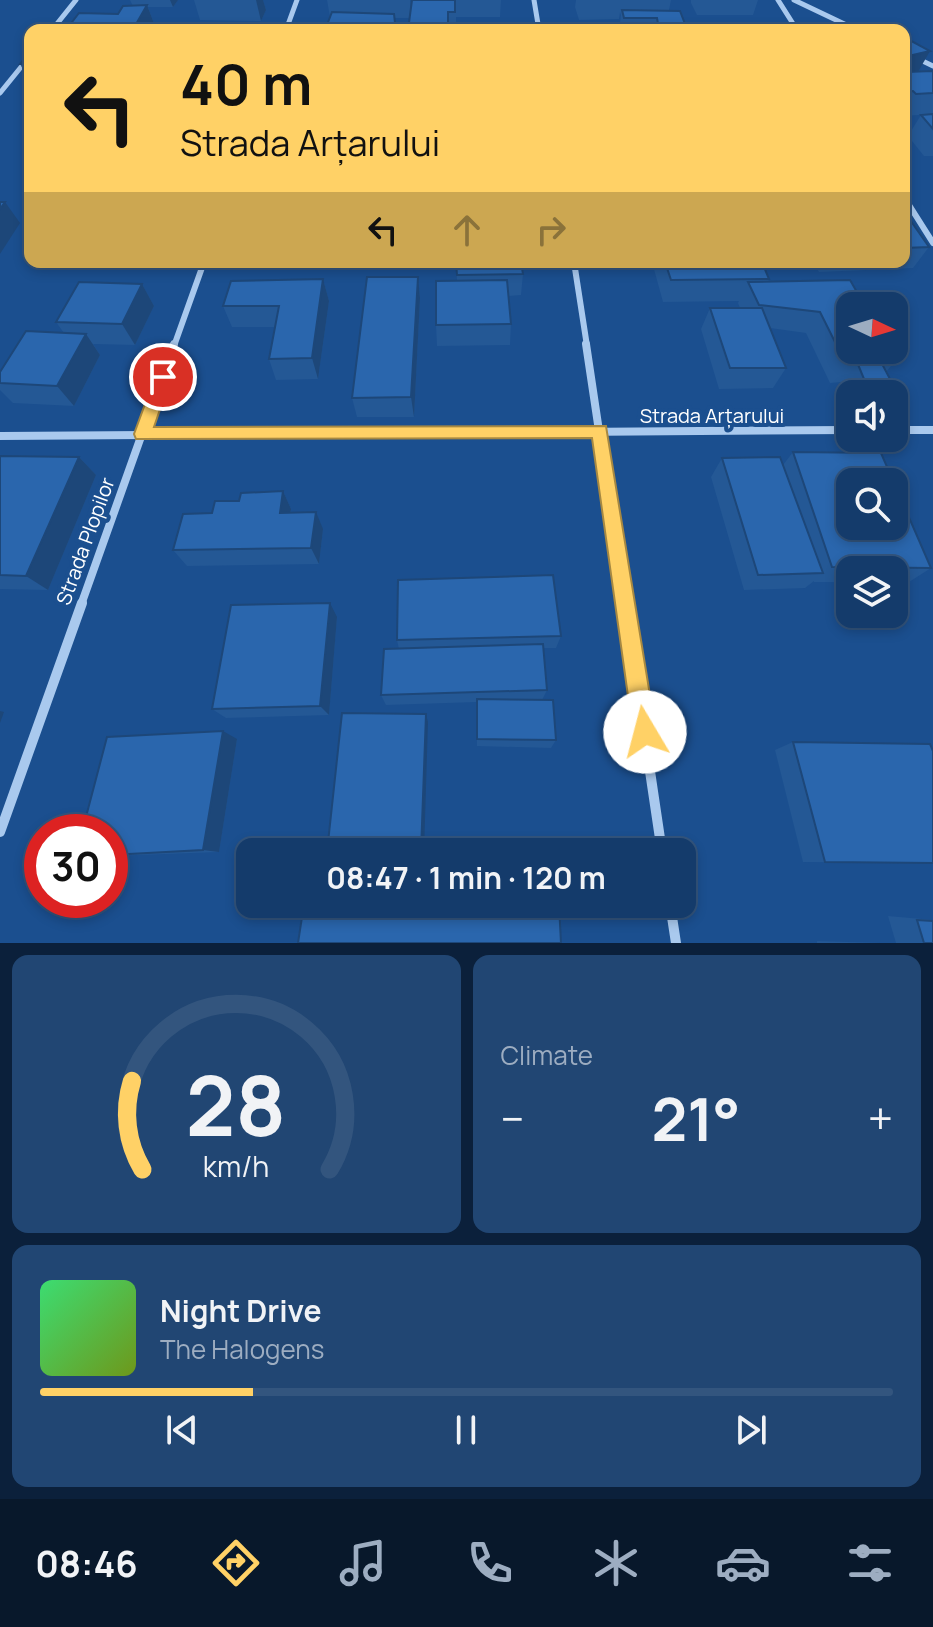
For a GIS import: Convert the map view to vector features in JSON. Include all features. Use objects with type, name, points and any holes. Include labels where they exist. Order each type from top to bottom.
[{"type":"street","points":[[57,24],[76,0]]},
{"type":"street","points":[[288,24],[297,0]]},
{"type":"street","points":[[534,0],[538,24]]},
{"type":"street","points":[[778,0],[793,24]]},
{"type":"street","points":[[794,0],[844,24]]},
{"type":"street","points":[[910,55],[933,66]]},
{"type":"street","points":[[0,93],[24,63]]},
{"type":"street","points":[[910,207],[933,243]]},
{"type":"street","name":"Strada Plopilor","points":[[0,832],[202,268]]},
{"type":"street","points":[[575,268],[660,838]]},
{"type":"street","name":"Strada Arțarului","points":[[0,436],[836,430]]},
{"type":"street","points":[[908,430],[933,430]]},
{"type":"street","points":[[672,918],[676,943]]},
{"type":"building","points":[[412,0],[455,0],[455,12],[448,12],[448,24],[409,24]]},
{"type":"building","points":[[147,5],[136,24],[71,24],[79,13],[118,14],[123,6]]},
{"type":"building","points":[[622,10],[680,11],[685,24],[658,24],[657,18],[624,18]]},
{"type":"building","points":[[332,12],[394,14],[395,23],[361,24],[327,24]]},
{"type":"building","points":[[910,40],[930,51],[910,56]]},
{"type":"building","points":[[933,71],[933,93],[916,94],[910,91],[910,72]]},
{"type":"building","points":[[933,114],[933,129],[921,115]]},
{"type":"building","points":[[910,220],[929,247],[910,248]]},
{"type":"building","points":[[456,268],[522,268],[523,274],[457,275]]},
{"type":"building","points":[[667,268],[764,268],[769,279],[671,280]]},
{"type":"building","points":[[367,277],[418,277],[411,397],[352,398]]},
{"type":"building","points":[[323,279],[312,358],[269,359],[279,306],[223,306],[231,281]]},
{"type":"building","points":[[507,280],[511,324],[436,325],[436,281]]},
{"type":"building","points":[[850,280],[857,292],[836,292],[836,344],[820,312],[759,305],[748,282]]},
{"type":"building","points":[[79,282],[142,284],[122,324],[56,322]]},
{"type":"building","points":[[710,308],[762,308],[786,368],[730,368]]},
{"type":"building","points":[[26,331],[86,334],[57,386],[0,383],[0,372]]},
{"type":"building","points":[[858,364],[882,364],[890,379],[864,379]]},
{"type":"building","points":[[793,452],[881,453],[888,468],[836,468],[836,540],[908,540],[908,515],[931,568],[908,568],[908,556],[836,556],[836,567],[832,567]]},
{"type":"building","points":[[0,456],[79,457],[26,576],[0,575]]},
{"type":"building","points":[[780,457],[823,573],[758,575],[722,458]]},
{"type":"building","points":[[283,491],[280,513],[316,512],[311,548],[173,550],[183,514],[212,513],[215,501],[239,501],[241,493]]},
{"type":"building","points":[[553,575],[561,636],[397,640],[398,580]]},
{"type":"building","points":[[330,603],[320,706],[212,709],[231,605]]},
{"type":"building","points":[[543,644],[547,690],[381,695],[384,649]]},
{"type":"building","points":[[477,699],[553,700],[556,740],[477,739]]},
{"type":"building","points":[[342,713],[426,714],[422,838],[329,838]]},
{"type":"building","points":[[223,731],[203,850],[128,854],[128,814],[87,814],[107,737]]},
{"type":"building","points":[[793,742],[930,744],[933,751],[933,863],[825,862]]},
{"type":"building","points":[[302,918],[560,918],[561,943],[298,943]]},
{"type":"building","points":[[917,920],[933,921],[933,943],[924,943]]},
{"type":"route","points":[[163,377],[142,434],[600,431],[645,732]]}]
